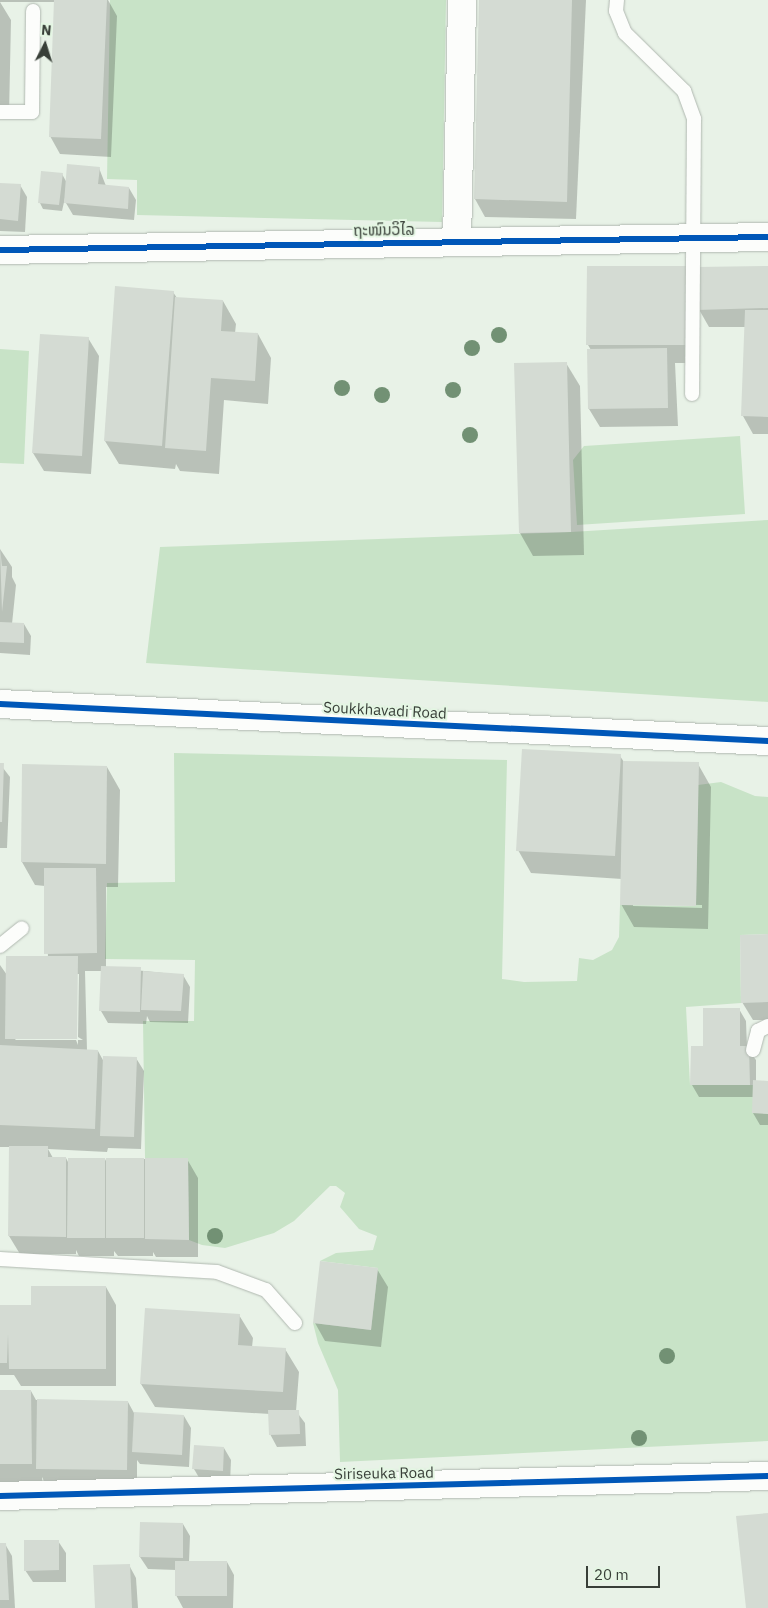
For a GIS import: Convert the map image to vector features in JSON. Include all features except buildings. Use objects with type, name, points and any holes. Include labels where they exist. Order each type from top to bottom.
[{"type":"street","points":[[456,242],[462,0]]},
{"type":"street","name":"ຖະໜົນວິໄລ","points":[[0,250],[768,238]]},
{"type":"street","name":"Soukkhavadi Road","points":[[0,704],[768,741]]},
{"type":"street","name":"Siriseuka Road","points":[[0,1496],[768,1476]]},
{"type":"lane","points":[[616,0],[616,11],[625,33],[684,91],[694,119],[692,394]]},
{"type":"lane","points":[[0,112],[32,112],[33,11]]},
{"type":"lane","points":[[0,946],[22,928]]},
{"type":"lane","points":[[753,1050],[758,1031],[768,1026]]},
{"type":"lane","points":[[0,1259],[217,1272],[266,1290],[295,1323]]},
{"type":"green space","points":[[110,0],[446,0],[442,222],[137,215],[137,180],[107,179]]},
{"type":"green space","points":[[0,349],[29,351],[24,464],[0,463]]},
{"type":"green space","points":[[740,436],[745,514],[577,525],[573,460],[584,446]]},
{"type":"green space","points":[[768,520],[768,702],[146,663],[160,547],[571,532]]},
{"type":"green space","points":[[174,753],[507,760],[502,979],[524,982],[577,981],[579,958],[593,960],[612,950],[619,937],[620,905],[696,906],[698,785],[721,782],[755,796],[768,797],[768,934],[740,935],[741,1003],[686,1007],[690,1085],[753,1085],[768,1114],[768,1441],[340,1462],[338,1390],[318,1343],[313,1323],[371,1330],[378,1268],[320,1261],[336,1253],[373,1250],[377,1236],[359,1229],[340,1207],[345,1193],[336,1186],[330,1186],[294,1221],[274,1233],[225,1248],[202,1245],[189,1240],[188,1158],[145,1158],[143,1021],[194,1021],[195,960],[105,959],[107,883],[175,882]]},
{"type":"cycle path","points":[[0,250],[768,237]]},
{"type":"cycle path","points":[[0,704],[768,741]]},
{"type":"cycle path","points":[[0,1496],[768,1476]]}]
